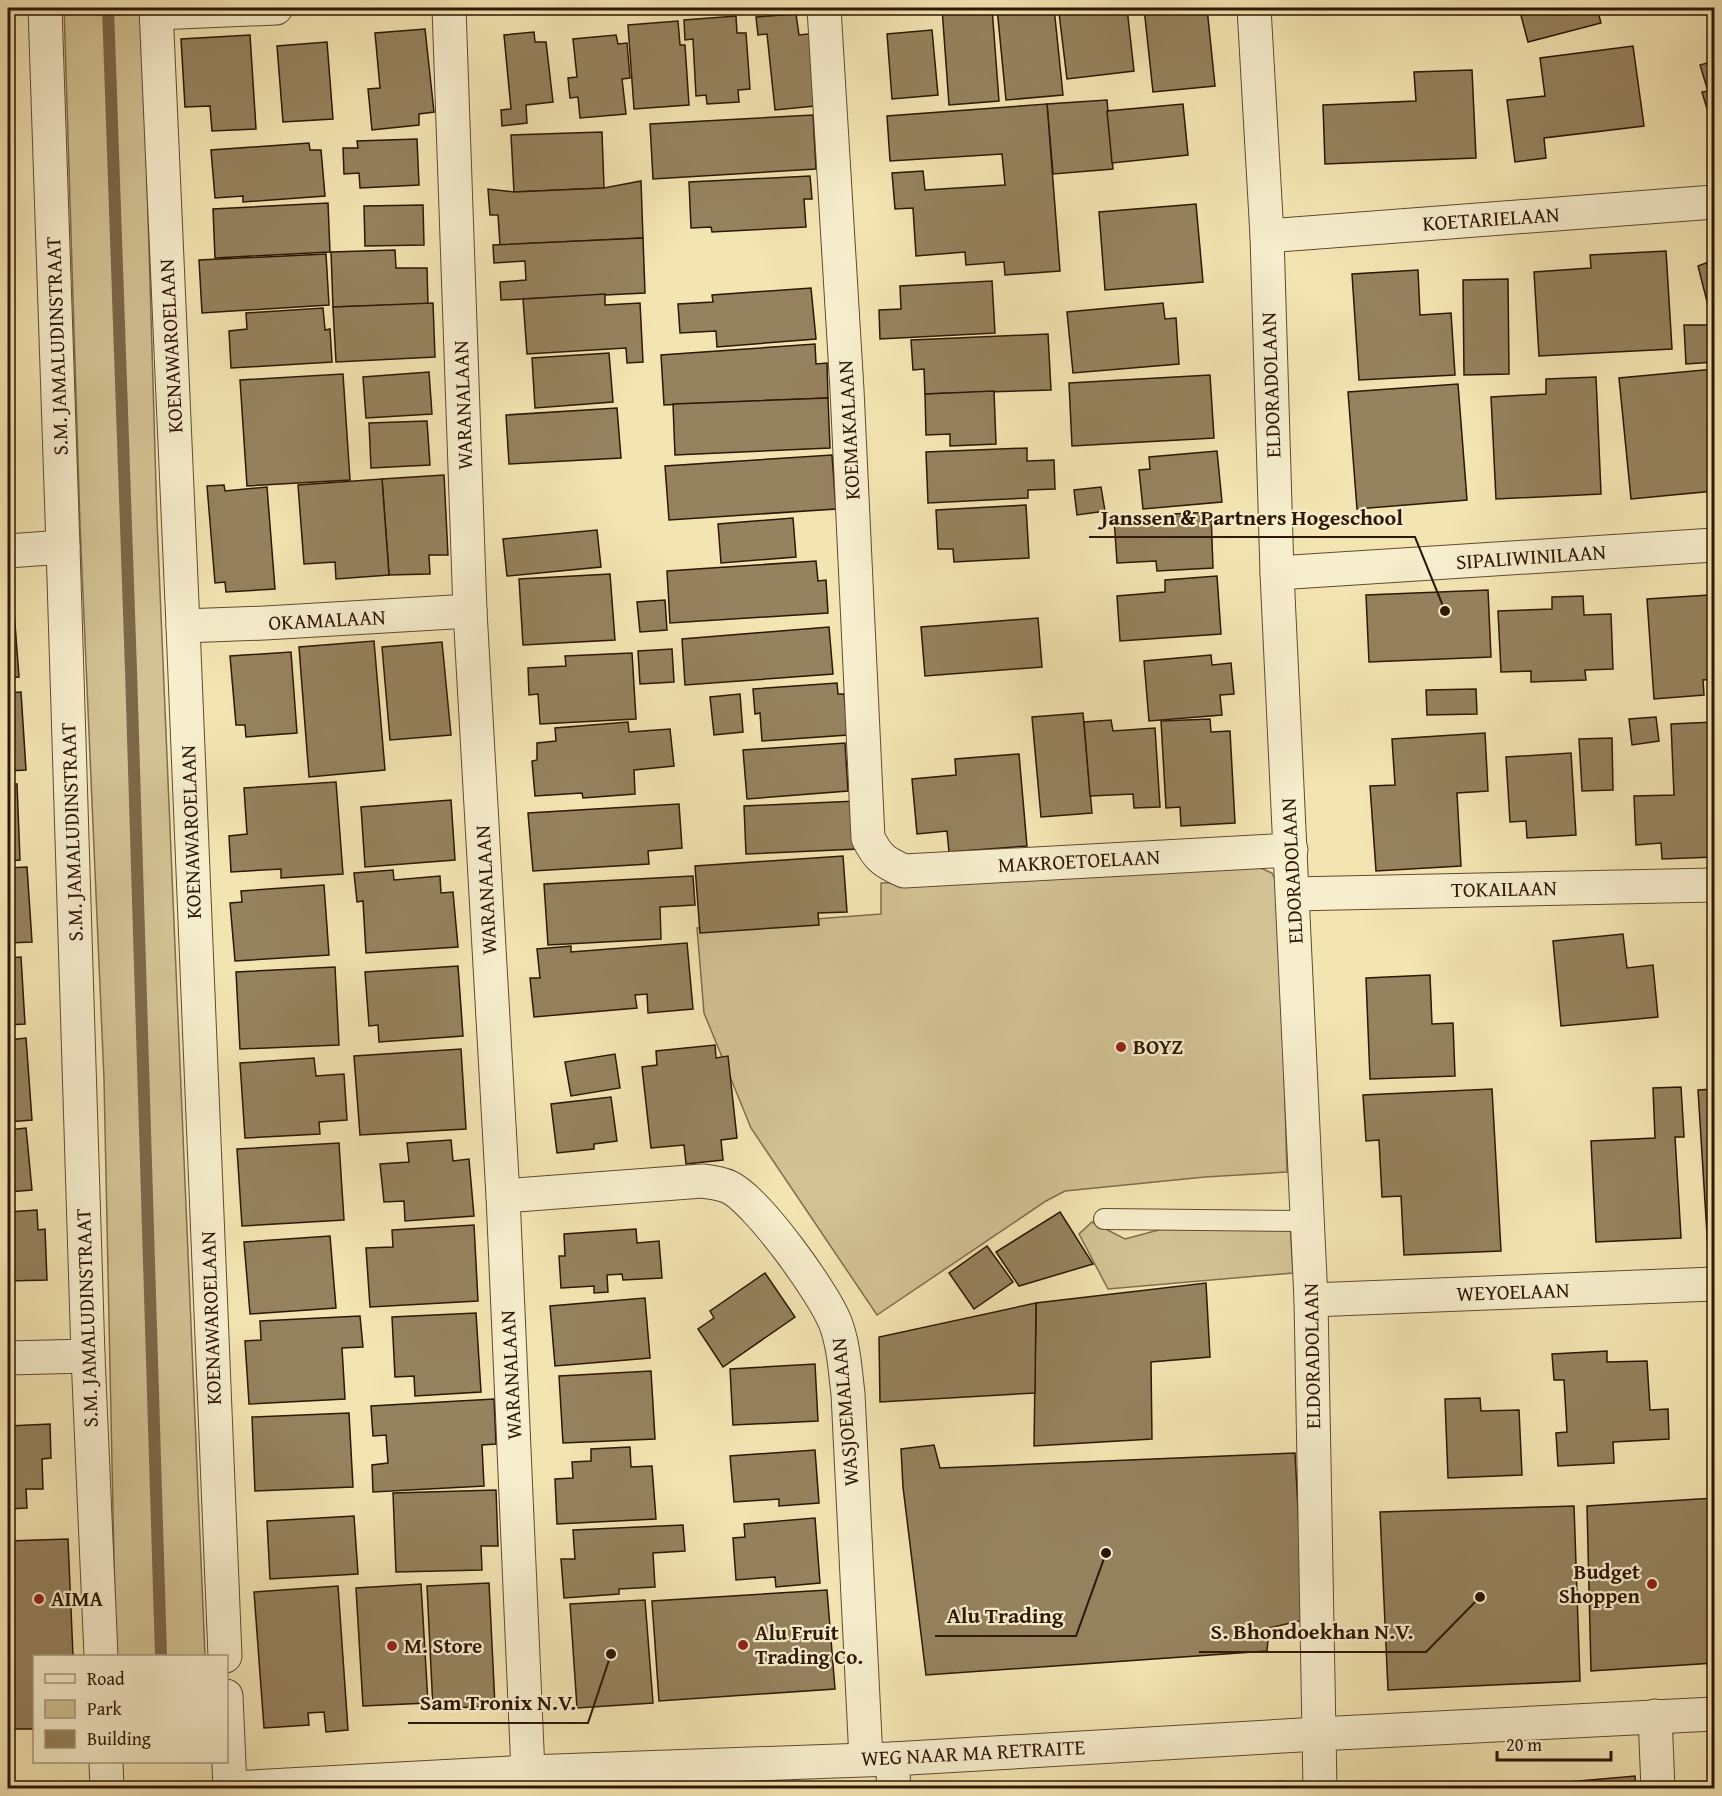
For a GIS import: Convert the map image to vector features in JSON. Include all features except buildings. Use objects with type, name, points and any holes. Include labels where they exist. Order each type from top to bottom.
[{"type":"street","name":"S.M. JAMALUDINSTRAAT","points":[[45,8],[88,1356],[101,1655]]},
{"type":"street","points":[[156,10],[276,8]]},
{"type":"street","name":"WARANALAAN","points":[[449,8],[470,611],[503,1196],[528,1772]]},
{"type":"street","name":"KOEMAKALAAN","points":[[824,8],[847,390],[868,838],[874,851]]},
{"type":"street","name":"ELDORADOLAAN","points":[[1254,8],[1267,236],[1276,573],[1311,1300],[1320,1788]]},
{"type":"street","name":"KOENAWAROELAAN","points":[[156,10],[225,1655]]},
{"type":"street","name":"KOETARIELAAN","points":[[1267,236],[1714,202]]},
{"type":"street","name":"SIPALIWINILAAN","points":[[1276,573],[1714,545]]},
{"type":"street","points":[[8,551],[63,547]]},
{"type":"street","name":"OKAMALAAN","points":[[183,626],[470,611]]},
{"type":"street","name":"MAKROETOELAAN","points":[[874,851],[885,862],[904,871],[1291,850]]},
{"type":"street","name":"TOKAILAAN","points":[[1293,894],[1714,885]]},
{"type":"street","name":"WASJOEMALAAN","points":[[503,1196],[702,1181],[730,1187],[760,1214],[829,1308],[842,1347],[848,1394],[884,1769]]},
{"type":"street","name":"WEYOELAAN","points":[[1311,1300],[1714,1284]]},
{"type":"street","points":[[8,1358],[88,1356]]},
{"type":"street","name":"WEG NAAR MA RETRAITE","points":[[231,1788],[490,1781],[528,1772],[884,1769],[1318,1734],[1714,1714]]},
{"type":"street","points":[[1655,1716],[1658,1788]]},
{"type":"street","points":[[228,1733],[231,1788]]},
{"type":"street","points":[[106,1763],[107,1788]]},
{"type":"lane","points":[[1104,1219],[1307,1221]]},
{"type":"green space","points":[[64,8],[142,8],[157,520],[205,1655],[116,1655],[104,1079],[80,525]]},
{"type":"green space","points":[[1254,865],[1272,873],[1279,888],[1287,1172],[1205,1177],[1065,1191],[1046,1201],[877,1315],[751,1128],[704,1013],[697,928],[881,914],[881,883],[1032,878]]},
{"type":"green space","points":[[1196,1220],[1290,1223],[1293,1273],[1108,1289],[1079,1234],[1092,1222],[1125,1239]]},
{"type":"waterway","points":[[108,8],[161,1655]]},
{"type":"place","name":"Janssen & Partners Hogeschool","points":[[1445,611]]},
{"type":"place","name":"BOYZ","points":[[1121,1047]]},
{"type":"place","name":"Alu Trading","points":[[1106,1553]]},
{"type":"place","name":"Budget Shoppen","points":[[1652,1584]]},
{"type":"place","name":"S. Bhondoekhan N.V.","points":[[1480,1597]]},
{"type":"place","name":"AIMA","points":[[39,1599]]},
{"type":"place","name":"Alu Fruit Trading Co.","points":[[743,1645]]},
{"type":"place","name":"M. Store","points":[[392,1646]]},
{"type":"place","name":"Sam Tronix N.V.","points":[[611,1654]]}]
